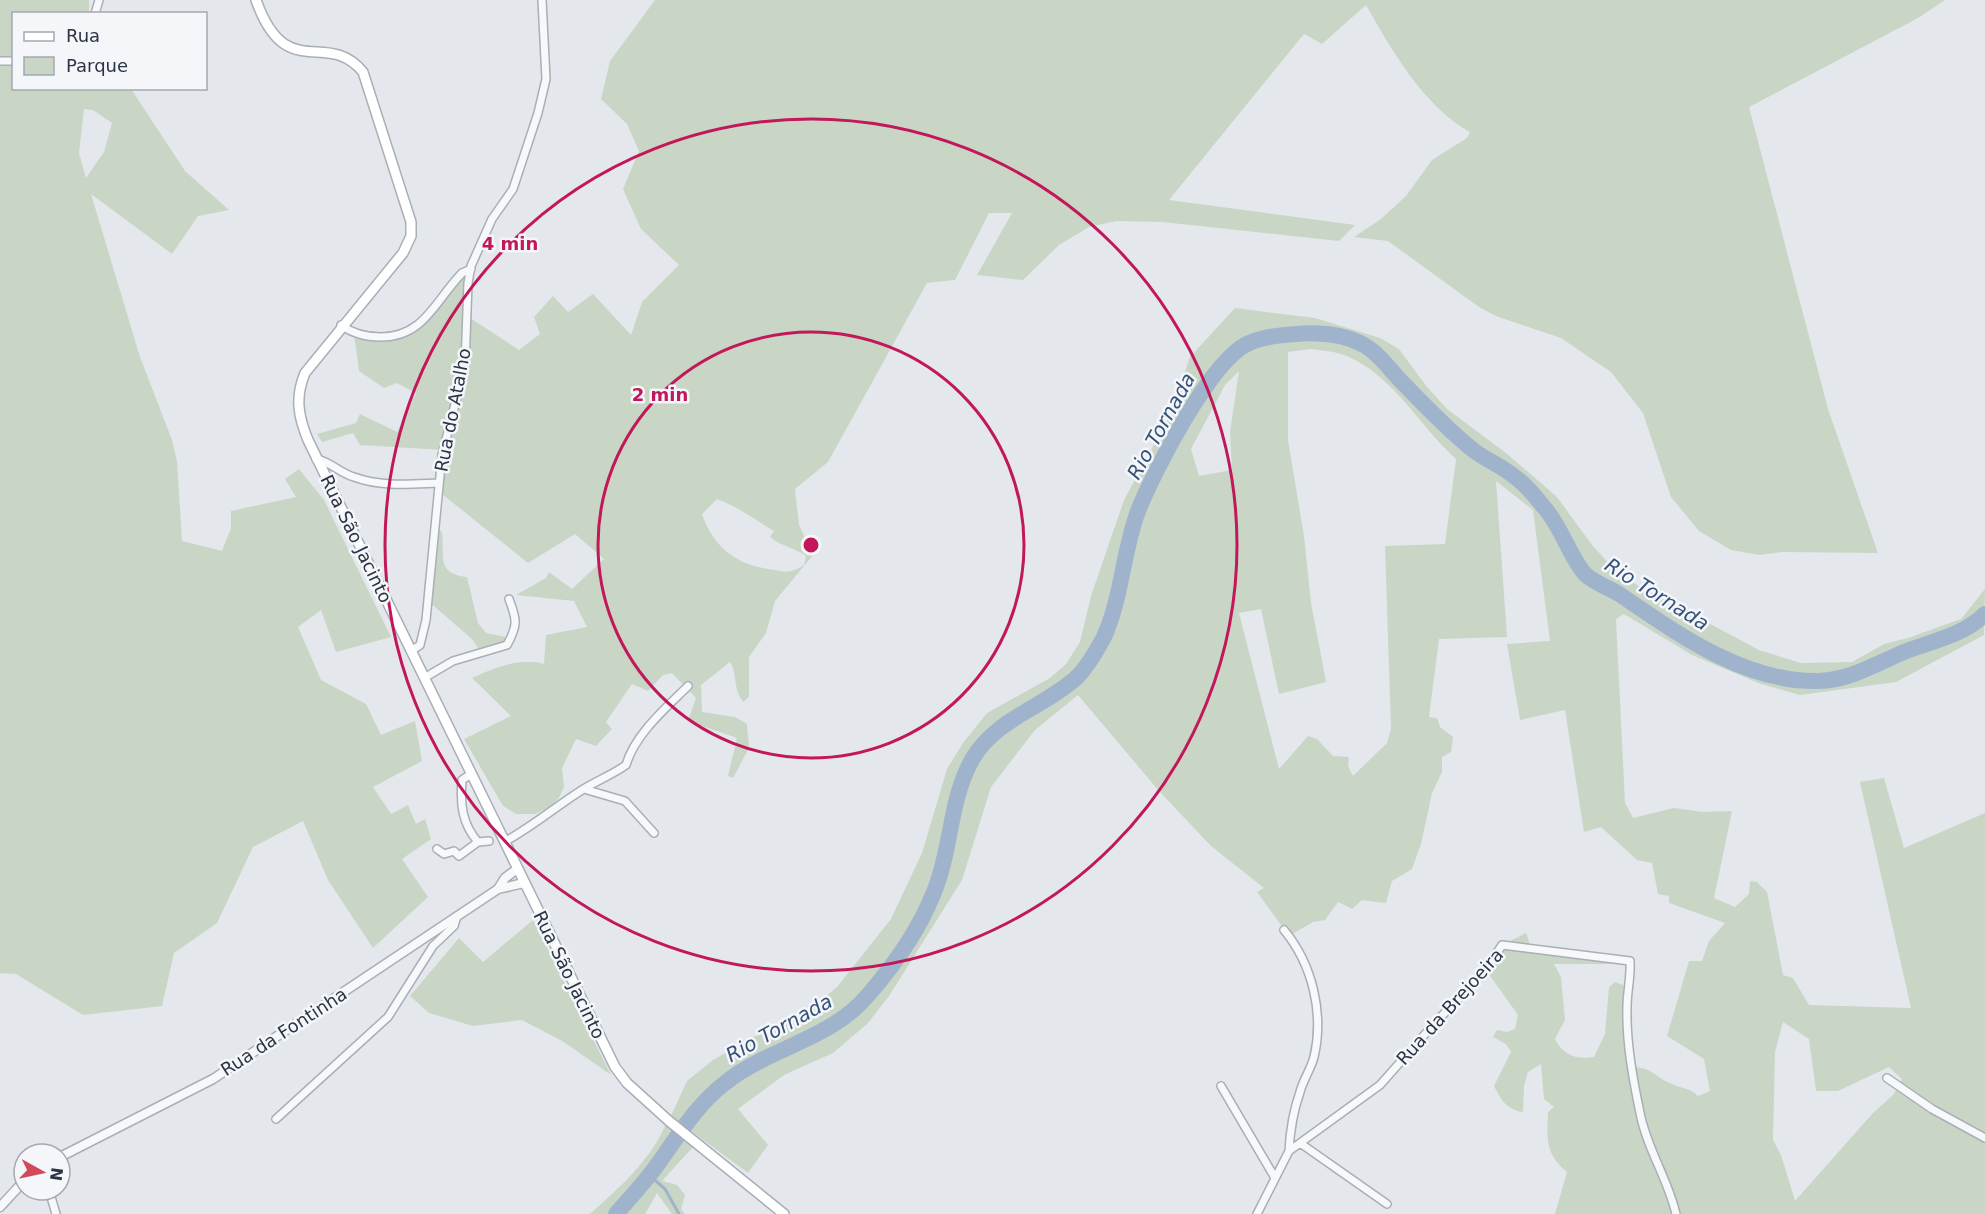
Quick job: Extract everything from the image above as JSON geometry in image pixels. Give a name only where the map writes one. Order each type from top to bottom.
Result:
[{"type":"main road","name":"Rua São Jacinto","points":[[256,0],[268,29],[282,44],[297,50],[340,56],[353,62],[363,72],[410,215],[412,229],[408,245],[312,361],[298,394],[302,426],[316,459],[615,1067],[627,1083],[669,1121],[784,1214]]},
{"type":"street","name":"Rua do Atalho","points":[[411,651],[420,645],[426,620],[442,455],[465,365],[468,283],[471,269],[492,219],[513,189],[538,113],[546,79],[542,0]]},
{"type":"street","points":[[341,325],[351,332],[372,337],[391,337],[408,333],[424,321],[462,273],[471,269]]},
{"type":"street","points":[[316,459],[326,461],[351,477],[375,483],[438,483]]},
{"type":"street","points":[[424,678],[453,661],[507,645],[516,628],[515,614],[509,599]]},
{"type":"street","points":[[504,842],[535,824],[584,789],[599,783],[627,765],[630,754],[639,741],[688,686]]},
{"type":"street","points":[[471,774],[462,780],[460,796],[463,817],[469,832],[478,842]]},
{"type":"street","points":[[584,789],[625,801],[654,833]]},
{"type":"street","points":[[437,849],[444,854],[454,851],[459,856],[478,842],[489,841]]},
{"type":"street","name":"Rua da Fontinha","points":[[498,889],[517,868]]},
{"type":"street","name":"Rua da Fontinha","points":[[72,1151],[213,1079],[498,889],[524,883]]},
{"type":"street","points":[[276,1119],[388,1017],[433,946],[454,926],[457,916]]},
{"type":"street","points":[[1284,930],[1306,968],[1317,998],[1318,1029],[1314,1058],[1291,1121],[1289,1151]]},
{"type":"street","name":"Rua da Brejoeira","points":[[1257,1214],[1289,1151],[1380,1085],[1486,970],[1502,945],[1630,961],[1631,977],[1627,1007],[1631,1067],[1645,1137],[1659,1165],[1676,1214]]},
{"type":"street","points":[[1887,1078],[1932,1109],[1985,1138]]},
{"type":"street","points":[[1221,1086],[1275,1178]]},
{"type":"street","points":[[1300,1143],[1387,1204]]},
{"type":"street","points":[[0,1207],[12,1194]]},
{"type":"green space","points":[[0,0],[89,0],[89,12],[12,12],[12,90],[132,90],[185,171],[229,210],[198,216],[172,254],[91,194],[140,357],[172,440],[177,461],[182,541],[222,551],[231,528],[231,511],[296,497],[285,479],[299,469],[324,500],[391,637],[336,652],[321,610],[298,627],[321,680],[366,704],[381,735],[415,721],[422,761],[373,787],[391,814],[408,805],[416,824],[425,819],[431,839],[402,859],[428,897],[373,948],[328,880],[303,821],[253,847],[217,923],[174,953],[162,1006],[83,1015],[16,974],[0,973]],"holes":[[[84,109],[93,110],[112,123],[104,152],[86,178],[79,153]]]},
{"type":"green space","points":[[655,0],[1945,0],[1918,18],[1749,107],[1828,409],[1878,553],[1782,552],[1760,555],[1731,550],[1699,531],[1671,497],[1643,413],[1611,372],[1561,338],[1496,316],[1479,307],[1388,241],[1354,237],[1381,219],[1406,196],[1432,160],[1467,138],[1470,132],[1453,121],[1423,92],[1386,40],[1366,5],[1322,44],[1304,34],[1169,200],[1355,225],[1339,241],[1162,222],[1116,221],[1089,227],[1059,245],[1023,280],[977,275],[1012,213],[989,213],[955,280],[927,283],[828,462],[795,489],[799,525],[813,555],[775,601],[766,633],[749,657],[749,697],[743,702],[730,662],[701,685],[702,712],[735,717],[747,724],[749,748],[733,778],[728,776],[737,738],[688,721],[696,698],[672,673],[663,675],[648,691],[632,684],[606,722],[612,729],[596,746],[576,739],[562,768],[564,787],[559,798],[550,807],[535,814],[516,814],[503,806],[464,739],[511,716],[472,678],[498,667],[516,663],[544,664],[546,635],[587,627],[574,601],[516,595],[546,578],[549,572],[572,589],[604,559],[575,534],[528,563],[437,490],[443,450],[360,445],[353,433],[322,442],[317,434],[356,423],[360,414],[397,432],[416,393],[397,383],[384,388],[359,371],[354,333],[372,337],[408,333],[453,282],[471,269],[467,316],[519,350],[540,334],[534,317],[553,296],[568,312],[593,294],[631,335],[642,302],[679,265],[641,229],[623,189],[639,151],[627,124],[601,99],[610,61]],"holes":[[[717,499],[774,531],[770,537],[774,540],[806,556],[804,565],[790,571],[756,567],[727,552],[712,535],[702,514]]]},
{"type":"green space","points":[[1235,308],[1315,318],[1380,338],[1399,349],[1427,387],[1447,409],[1506,453],[1557,497],[1592,545],[1612,567],[1637,585],[1759,650],[1801,663],[1852,662],[1884,644],[1961,619],[1985,589],[1984,635],[1896,682],[1800,695],[1761,684],[1692,655],[1624,614],[1616,619],[1625,803],[1633,818],[1674,808],[1703,812],[1732,811],[1714,898],[1735,907],[1749,894],[1750,881],[1757,882],[1767,892],[1783,975],[1793,978],[1809,1005],[1911,1008],[1860,782],[1884,778],[1904,848],[1985,813],[1985,1214],[1555,1214],[1567,1172],[1555,1159],[1549,1145],[1548,1112],[1554,1107],[1544,1099],[1541,1064],[1528,1072],[1524,1086],[1523,1112],[1505,1104],[1494,1086],[1511,1052],[1506,1044],[1493,1037],[1497,1030],[1507,1032],[1515,1029],[1518,1015],[1486,970],[1502,945],[1526,933],[1533,953],[1609,954],[1611,964],[1554,964],[1561,977],[1565,1020],[1555,1039],[1558,1044],[1566,1053],[1576,1057],[1594,1057],[1605,1034],[1609,987],[1615,982],[1623,985],[1628,1067],[1648,1070],[1665,1081],[1698,1096],[1710,1091],[1704,1059],[1667,1036],[1689,961],[1702,961],[1709,941],[1725,923],[1669,903],[1669,896],[1658,894],[1652,863],[1637,860],[1601,827],[1584,832],[1565,710],[1520,720],[1507,644],[1550,641],[1533,510],[1496,481],[1507,637],[1439,639],[1429,717],[1437,718],[1440,727],[1453,737],[1451,752],[1442,757],[1442,772],[1432,793],[1421,844],[1412,869],[1392,881],[1386,903],[1362,900],[1352,909],[1338,902],[1325,920],[1313,922],[1289,936],[1257,892],[1264,888],[1211,846],[1159,791],[1078,695],[1035,730],[991,787],[962,880],[889,996],[868,1023],[833,1053],[784,1075],[738,1109],[768,1145],[748,1173],[671,1116],[687,1081],[713,1060],[808,1011],[837,987],[891,919],[922,853],[947,769],[963,743],[987,713],[1050,678],[1066,664],[1080,642],[1091,596],[1124,500],[1171,413],[1190,357]],"holes":[[[1320,350],[1338,353],[1356,360],[1388,384],[1456,459],[1445,544],[1385,546],[1391,729],[1387,743],[1353,776],[1348,766],[1349,757],[1333,756],[1317,739],[1308,736],[1279,769],[1239,613],[1261,609],[1279,694],[1326,682],[1311,603],[1304,536],[1288,440],[1288,352]],[[1239,371],[1230,432],[1232,470],[1199,476],[1191,449],[1225,385]],[[1783,1022],[1809,1039],[1816,1091],[1838,1091],[1889,1067],[1902,1079],[1894,1094],[1873,1113],[1795,1201],[1781,1155],[1773,1140],[1775,1052]]]},
{"type":"green space","points":[[434,527],[442,532],[446,567],[450,572],[467,577],[478,623],[486,633],[511,638],[507,645],[481,652],[472,639],[428,601]]},
{"type":"green space","points":[[533,920],[611,1075],[564,1042],[522,1020],[473,1026],[429,1013],[410,996],[459,938],[483,962]]},
{"type":"green space","points":[[666,1124],[693,1147],[662,1181],[677,1185],[685,1195],[681,1209],[685,1214],[672,1214],[657,1193],[645,1214],[590,1214],[643,1162]]},
{"type":"waterway","name":"Rio Tornada","points":[[616,1214],[650,1174],[705,1101],[725,1083],[761,1060],[837,1022],[854,1010],[888,971],[914,932],[934,892],[940,876],[959,790],[973,758],[994,733],[1063,688],[1076,678],[1092,659],[1110,622],[1133,526],[1157,471],[1200,394],[1232,355],[1247,344],[1264,338],[1304,333],[1348,338],[1369,348],[1463,442],[1510,473],[1537,498],[1550,514],[1574,559],[1585,574],[1689,640],[1739,665],[1765,674],[1792,679],[1819,681],[1841,678],[1957,633],[1985,614]]},
{"type":"waterway","points":[[649,1175],[665,1189],[679,1214]]}]
